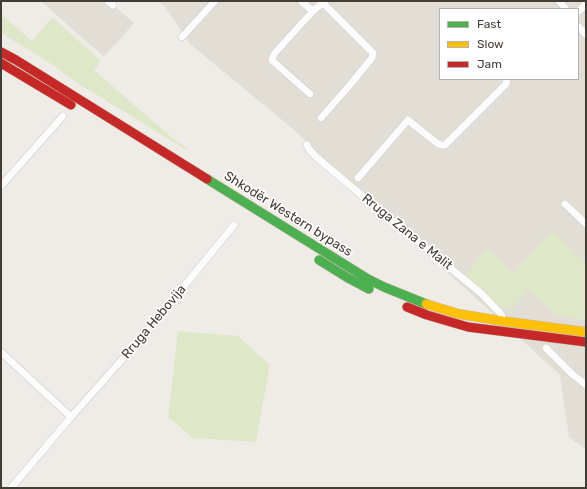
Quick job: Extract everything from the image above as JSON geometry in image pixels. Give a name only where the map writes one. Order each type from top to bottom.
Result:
[{"type":"highway","name":"Shkodër Western bypass","points":[[1,52],[368,279],[421,303],[459,314],[586,332]]},
{"type":"highway","points":[[1,63],[76,108]]},
{"type":"highway","name":"Shkodër Western bypass","points":[[157,158],[217,196]]},
{"type":"highway","name":"Shkodër Western bypass","points":[[309,254],[379,295]]},
{"type":"highway","points":[[399,304],[427,316],[468,327],[586,342]]},
{"type":"street","points":[[182,37],[215,1]]},
{"type":"street","points":[[302,1],[314,11]]},
{"type":"street","points":[[310,94],[272,60],[274,54],[324,2],[373,54],[372,58],[350,86],[321,118]]},
{"type":"street","points":[[579,27],[586,35]]},
{"type":"street","points":[[358,178],[408,120],[438,144],[445,145],[506,84],[507,80]]},
{"type":"street","points":[[1,186],[63,116]]},
{"type":"street","name":"Rruga Zana e Malit","points":[[307,145],[309,150],[315,156],[482,294],[500,313],[502,316],[502,321]]},
{"type":"street","points":[[566,204],[586,224]]},
{"type":"street","name":"Rruga Hebovija","points":[[11,488],[150,328],[234,225]]},
{"type":"street","points":[[546,348],[572,374],[586,385]]},
{"type":"street","points":[[1,352],[72,417]]},
{"type":"shaded area","points":[[41,1],[109,1],[134,23],[104,57]]},
{"type":"shaded area","points":[[158,1],[586,1],[586,450],[569,437],[560,375],[342,176],[293,129],[190,44],[166,8]]},
{"type":"green space","points":[[1,14],[32,41],[53,18],[101,61],[94,70],[169,135],[191,151],[185,149],[81,86],[44,59],[1,33]]},
{"type":"green space","points":[[552,230],[586,263],[586,320],[559,316],[528,290],[511,309],[505,306],[500,307],[465,277],[487,248],[514,273]]},
{"type":"green space","points":[[178,331],[238,336],[270,365],[256,442],[193,438],[168,417]]},
{"type":"traffic: fast","points":[[207,179],[368,279],[426,304]]},
{"type":"traffic: fast","points":[[319,260],[369,289]]},
{"type":"traffic: slow","points":[[426,304],[459,314],[586,332]]},
{"type":"traffic: jam","points":[[1,52],[207,179]]},
{"type":"traffic: jam","points":[[1,63],[71,105]]},
{"type":"traffic: jam","points":[[407,307],[427,315],[468,327],[586,342]]}]
